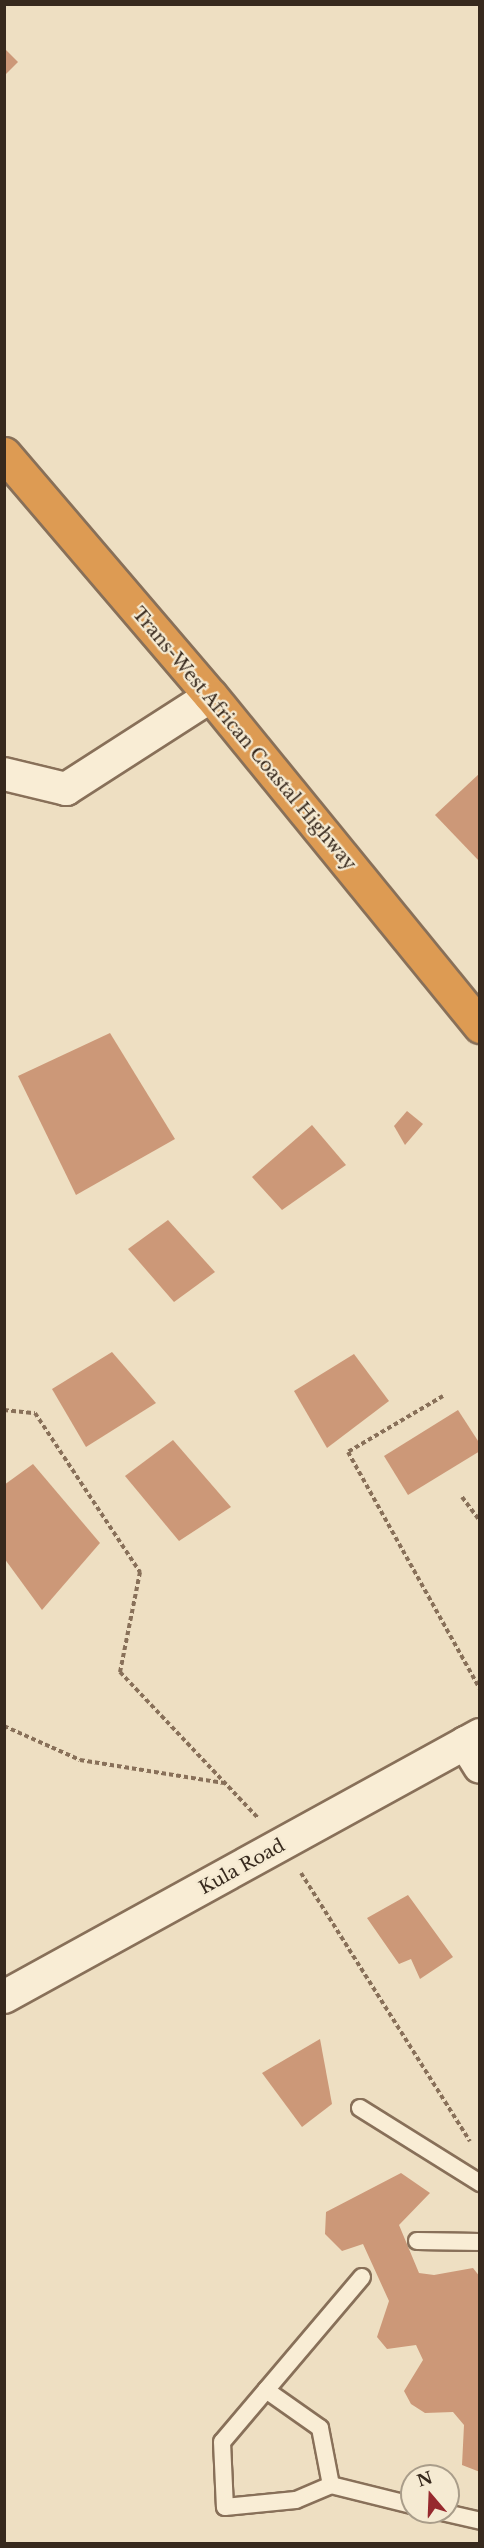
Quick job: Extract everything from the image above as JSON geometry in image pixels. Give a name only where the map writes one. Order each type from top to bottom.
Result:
[{"type":"highway","name":"Trans-West African Coastal Highway","points":[[4,454],[211,696],[480,1026]]},
{"type":"street","points":[[4,774],[66,789],[211,696]]},
{"type":"street","name":"Kula Road","points":[[4,1997],[283,1844],[475,1749]]},
{"type":"lane","points":[[360,2108],[480,2182]]},
{"type":"lane","points":[[417,2241],[480,2242]]},
{"type":"lane","points":[[362,2277],[222,2442],[225,2507],[296,2500],[331,2485],[400,2502]]},
{"type":"lane","points":[[266,2390],[320,2428],[331,2485]]},
{"type":"lane","points":[[460,2516],[480,2521]]},
{"type":"path","points":[[443,1396],[348,1452],[480,1689]]},
{"type":"path","points":[[4,1410],[34,1413],[140,1572],[120,1672],[283,1844],[474,2147]]},
{"type":"path","points":[[462,1497],[480,1521]]},
{"type":"path","points":[[4,1726],[80,1760],[225,1784]]},
{"type":"building","points":[[4,48],[18,62],[4,76]]},
{"type":"building","points":[[480,773],[480,862],[435,815]]},
{"type":"building","points":[[110,1033],[175,1139],[76,1195],[18,1076]]},
{"type":"building","points":[[407,1111],[423,1124],[405,1145],[394,1126]]},
{"type":"building","points":[[312,1125],[346,1165],[282,1210],[252,1177]]},
{"type":"building","points":[[168,1220],[215,1272],[174,1302],[128,1249]]},
{"type":"building","points":[[112,1352],[156,1403],[86,1447],[52,1389]]},
{"type":"building","points":[[354,1354],[389,1401],[327,1448],[294,1391]]},
{"type":"building","points":[[458,1410],[480,1444],[480,1451],[408,1495],[384,1456]]},
{"type":"building","points":[[173,1440],[231,1507],[179,1541],[125,1476]]},
{"type":"building","points":[[33,1464],[100,1543],[42,1610],[4,1558],[4,1485]]},
{"type":"building","points":[[408,1895],[453,1957],[420,1979],[411,1959],[399,1964],[367,1918]]},
{"type":"building","points":[[320,2039],[332,2104],[302,2127],[262,2073]]},
{"type":"building","points":[[401,2173],[430,2193],[399,2225],[419,2273],[434,2275],[473,2268],[480,2277],[480,2472],[462,2465],[464,2425],[453,2412],[425,2413],[411,2404],[404,2391],[423,2360],[416,2345],[387,2349],[377,2337],[389,2301],[363,2244],[342,2251],[325,2234],[326,2212]]}]
